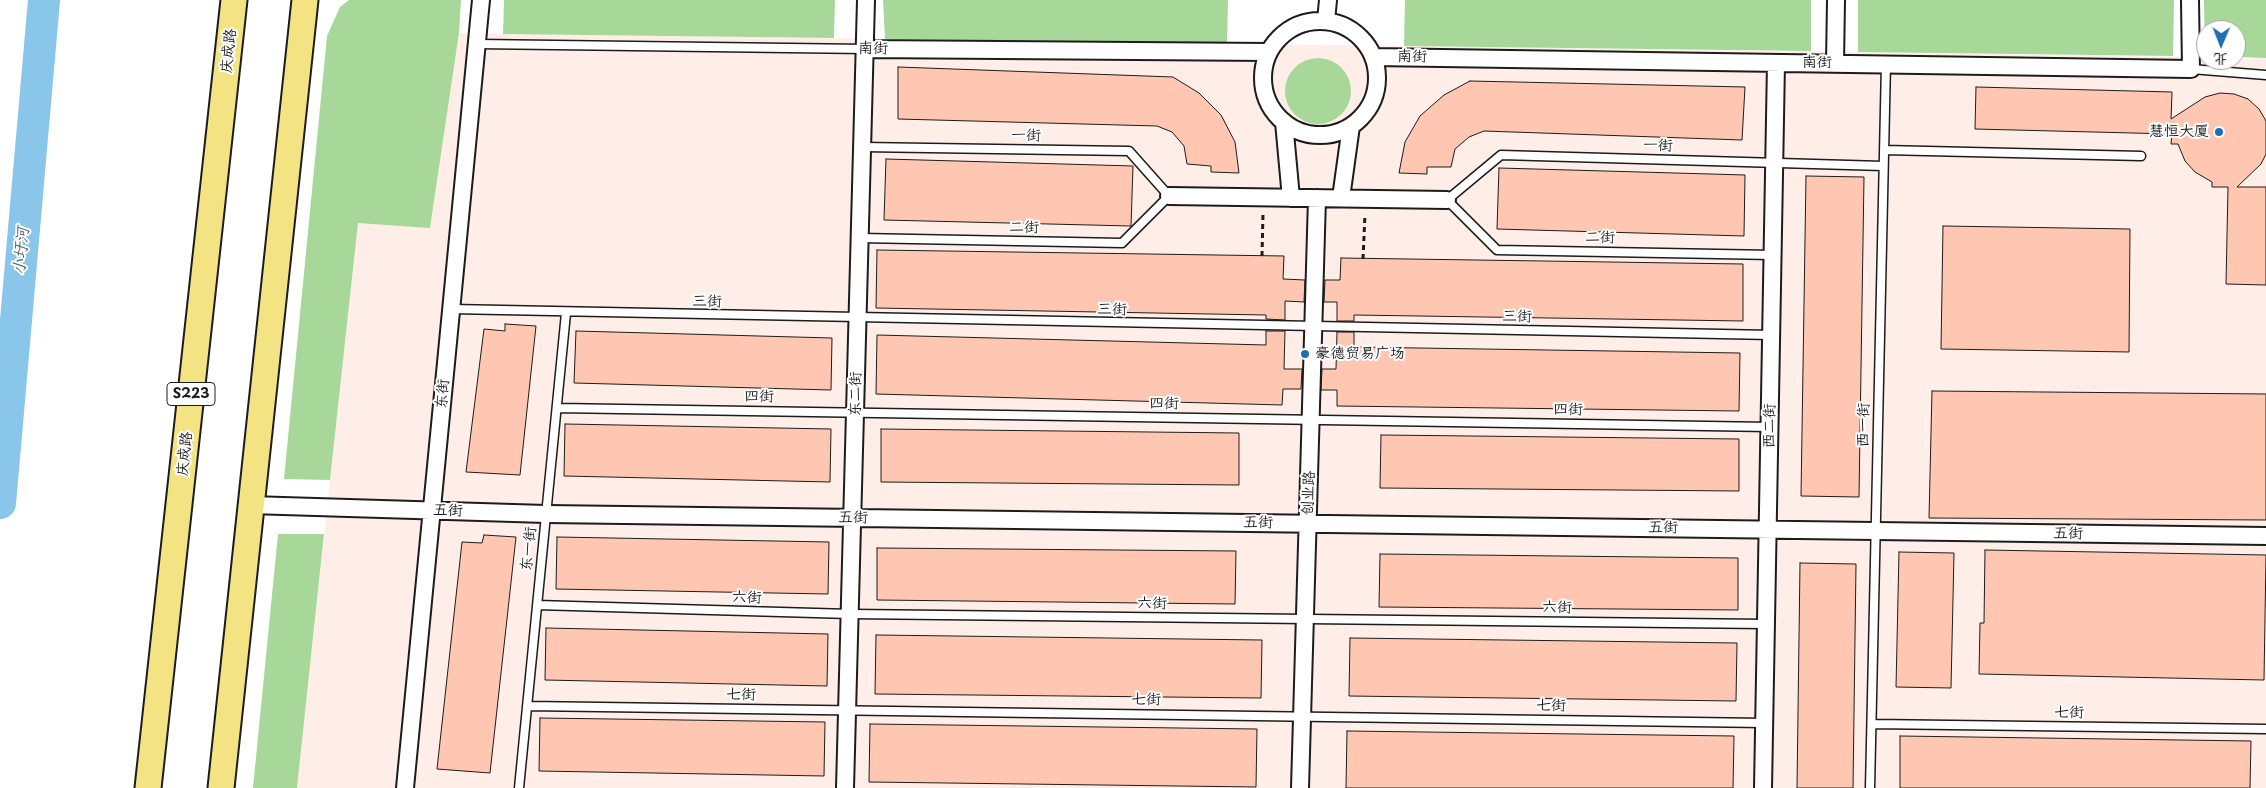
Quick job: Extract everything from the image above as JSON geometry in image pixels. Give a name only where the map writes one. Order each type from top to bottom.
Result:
[{"type":"main road","name":"庆成路","points":[[148,788],[234,0]]},
{"type":"main road","points":[[221,788],[305,0]]},
{"type":"street","name":"东街","points":[[405,788],[481,0]]},
{"type":"street","name":"东二街","points":[[845,788],[866,0]]},
{"type":"street","points":[[1326,21],[1328,0]]},
{"type":"street","points":[[1836,0],[1836,63]]},
{"type":"street","points":[[2190,0],[2191,69]]},
{"type":"street","points":[[1326,21],[1345,26],[1359,36],[1377,66],[1378,83],[1374,100],[1364,115],[1351,126],[1333,134],[1313,135],[1294,129],[1278,117],[1267,101],[1262,82],[1265,62],[1269,52],[1288,30],[1306,22],[1326,21]]},
{"type":"street","name":"南街","points":[[866,49],[1269,52]]},
{"type":"street","name":"南街","points":[[1373,57],[1886,63],[2191,69]]},
{"type":"street","name":"西二街","points":[[1763,788],[1776,63]]},
{"type":"street","points":[[1284,122],[1292,198]]},
{"type":"street","points":[[1341,198],[1351,126]]},
{"type":"street","points":[[1169,196],[1447,200]]},
{"type":"street","name":"创业路","points":[[1300,788],[1317,198]]},
{"type":"street","name":"五街","points":[[250,505],[546,514],[2266,536]]},
{"type":"lane","name":"南街","points":[[477,44],[866,49]]},
{"type":"lane","name":"西一街","points":[[1870,788],[1886,63]]},
{"type":"lane","points":[[2191,69],[2266,75]]},
{"type":"lane","name":"一街","points":[[862,147],[1129,151],[1169,196]]},
{"type":"lane","points":[[1884,150],[2141,156]]},
{"type":"lane","name":"一街","points":[[1447,200],[1501,155],[1883,166]]},
{"type":"lane","name":"二街","points":[[860,238],[1122,243],[1169,196]]},
{"type":"lane","name":"二街","points":[[1447,200],[1497,250],[1773,256]]},
{"type":"lane","name":"三街","points":[[452,309],[858,319],[1772,335]]},
{"type":"lane","name":"东一街","points":[[519,788],[566,313]]},
{"type":"lane","name":"四街","points":[[557,408],[1770,427]]},
{"type":"lane","name":"六街","points":[[537,605],[850,614],[1766,624]]},
{"type":"lane","name":"七街","points":[[527,706],[1764,723]]},
{"type":"lane","name":"七街","points":[[1872,724],[2266,729]]},
{"type":"path","points":[[1262,256],[1264,206]]},
{"type":"path","points":[[1363,259],[1365,209]]},
{"type":"shaded area","name":"豪德贸易广场","points":[[459,33],[2196,57],[2196,70],[2246,70],[2246,59],[2266,58],[2266,788],[297,788],[358,222],[430,228]]},
{"type":"green space","points":[[349,0],[461,0],[459,33],[430,228],[358,223],[330,480],[284,479],[327,36],[340,7]]},
{"type":"green space","points":[[504,0],[835,0],[834,38],[503,34]]},
{"type":"green space","points":[[883,0],[1228,0],[1227,44],[885,39]]},
{"type":"green space","points":[[1405,0],[1811,0],[1811,51],[1404,46]]},
{"type":"green space","points":[[1858,0],[2174,0],[2173,56],[1858,52]]},
{"type":"green space","points":[[2204,0],[2266,0],[2266,58],[2246,57],[2246,20],[2204,20]]},
{"type":"green space","points":[[1318,58],[1330,61],[1341,68],[1348,79],[1351,91],[1348,103],[1341,114],[1330,121],[1318,124],[1306,121],[1295,114],[1288,103],[1285,91],[1288,79],[1295,68],[1306,61]]},
{"type":"green space","points":[[278,534],[324,534],[297,788],[253,788]]},
{"type":"building","points":[[898,67],[1173,77],[1199,93],[1221,115],[1235,142],[1239,173],[1211,172],[1211,166],[1187,164],[1184,146],[1172,132],[1157,126],[898,119]]},
{"type":"building","points":[[1470,81],[1745,87],[1742,140],[1484,131],[1469,137],[1455,149],[1451,167],[1427,167],[1427,174],[1399,173],[1405,142],[1420,116],[1444,95]]},
{"type":"building","points":[[1976,87],[2172,92],[2171,119],[2205,97],[2220,93],[2234,94],[2248,99],[2259,109],[2266,121],[2266,154],[2261,164],[2237,187],[2266,187],[2266,285],[2226,284],[2228,187],[2212,187],[2212,182],[2195,172],[2185,161],[2178,144],[2171,144],[2172,134],[1975,129]]},
{"type":"building","points":[[886,159],[1133,166],[1131,226],[884,220]]},
{"type":"building","points":[[1499,168],[1745,175],[1744,236],[1497,229]]},
{"type":"building","points":[[1806,176],[1864,177],[1859,497],[1801,496]]},
{"type":"building","points":[[1943,226],[2130,229],[2129,352],[1941,349]]},
{"type":"building","points":[[877,250],[1284,256],[1283,279],[1305,280],[1304,302],[1285,301],[1285,320],[1266,319],[1266,315],[876,308]]},
{"type":"building","points":[[1341,258],[1743,264],[1743,321],[1354,315],[1354,321],[1337,321],[1337,302],[1324,302],[1325,280],[1340,280]]},
{"type":"building","points":[[505,324],[536,326],[520,475],[466,472],[484,329],[505,331]]},
{"type":"building","points":[[576,331],[832,338],[831,390],[574,383]]},
{"type":"building","points":[[1266,331],[1285,331],[1284,369],[1302,369],[1301,389],[1283,389],[1282,405],[876,394],[877,335],[1266,345]]},
{"type":"building","points":[[1337,332],[1354,332],[1354,347],[1740,353],[1739,411],[1337,406],[1337,390],[1321,390],[1322,369],[1336,369]]},
{"type":"building","points":[[1932,391],[2266,394],[2266,520],[1929,518]]},
{"type":"building","points":[[565,424],[831,429],[830,482],[564,476]]},
{"type":"building","points":[[881,429],[1239,433],[1239,485],[881,482]]},
{"type":"building","points":[[1381,435],[1739,439],[1739,491],[1380,488]]},
{"type":"building","points":[[484,535],[516,537],[490,773],[437,769],[462,542],[482,543]]},
{"type":"building","points":[[557,537],[829,542],[828,594],[556,589]]},
{"type":"building","points":[[877,548],[1236,551],[1235,604],[877,600]]},
{"type":"building","points":[[1985,550],[2266,555],[2264,680],[1979,674],[1980,623],[1984,623]]},
{"type":"building","points":[[1899,552],[1954,553],[1951,688],[1896,687]]},
{"type":"building","points":[[1380,554],[1738,558],[1738,610],[1379,607]]},
{"type":"building","points":[[1800,563],[1856,564],[1853,788],[1797,788]]},
{"type":"building","points":[[546,628],[828,634],[827,686],[545,680]]},
{"type":"building","points":[[876,635],[1262,640],[1261,698],[875,694]]},
{"type":"building","points":[[1350,638],[1737,643],[1736,701],[1349,696]]},
{"type":"building","points":[[540,718],[825,722],[824,776],[539,771]]},
{"type":"building","points":[[870,724],[1257,729],[1256,787],[869,782]]},
{"type":"building","points":[[1347,731],[1734,736],[1733,788],[1346,788]]},
{"type":"building","points":[[1900,736],[2251,741],[2250,788],[1900,788]]},
{"type":"waterway","name":"小圩河","points":[[0,503],[44,0]]},
{"type":"place","name":"慧恒大厦","points":[[2219,132]]},
{"type":"place","name":"豪德贸易广场","points":[[1305,354]]}]
